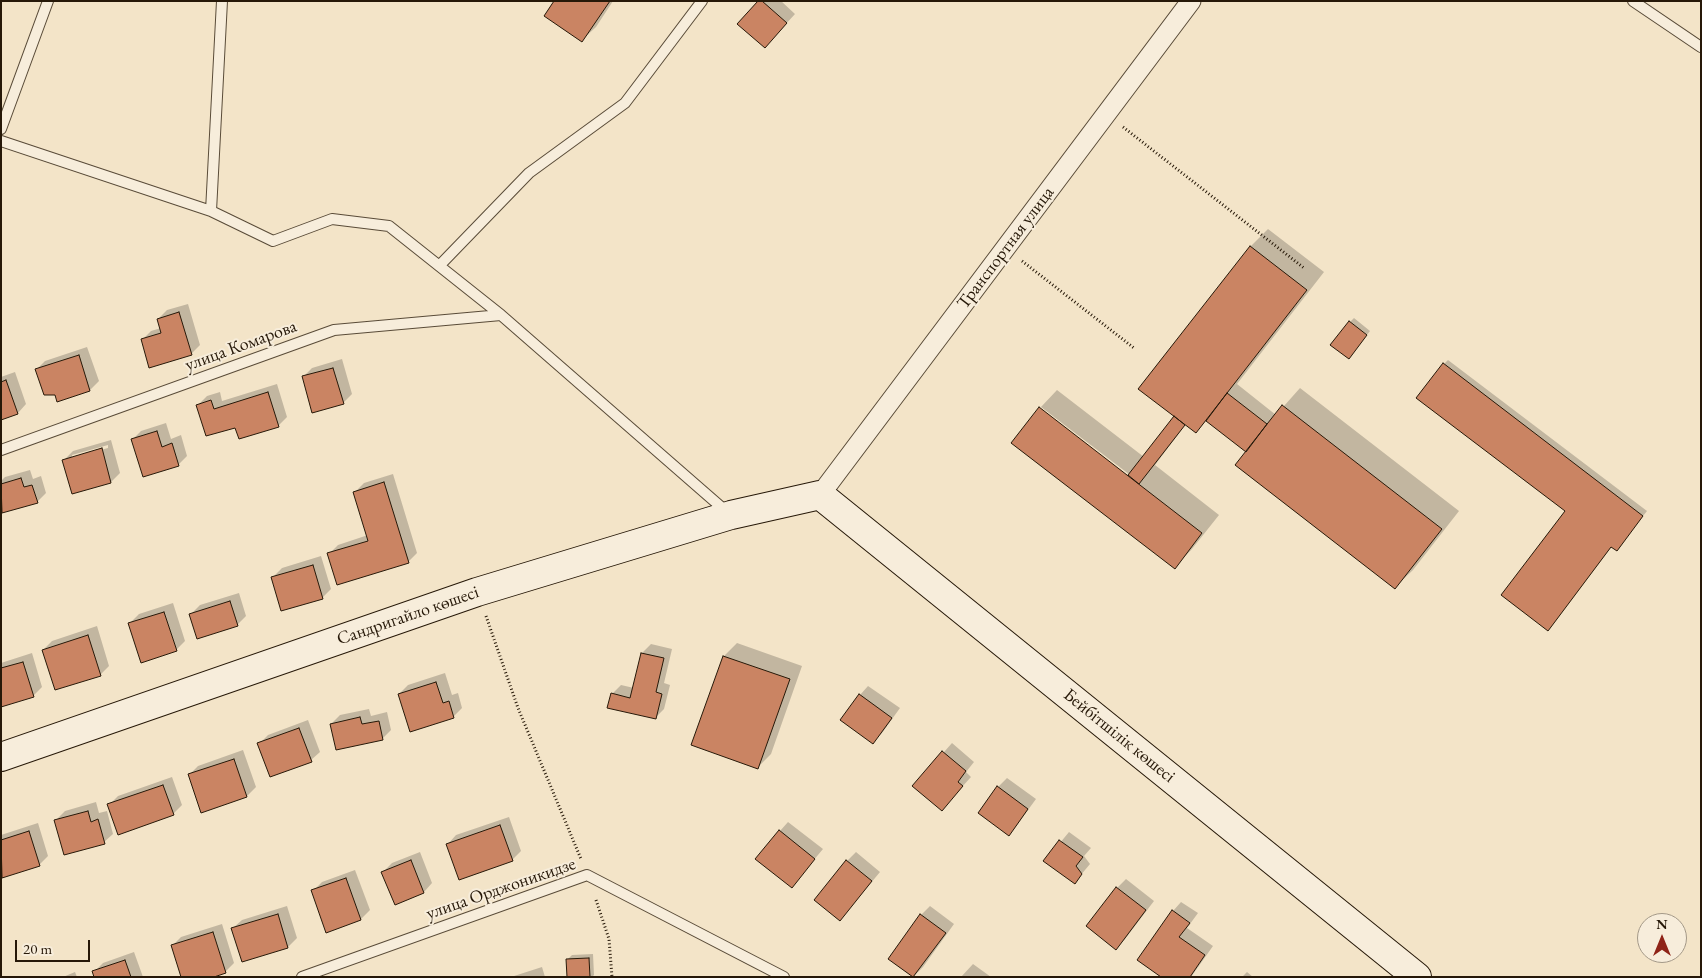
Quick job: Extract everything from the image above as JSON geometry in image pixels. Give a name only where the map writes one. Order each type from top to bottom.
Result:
[{"type":"street","name":"Транспортная улица","points":[[820,495],[1191,1]]},
{"type":"street","name":"Сандригайло көшесі","points":[[1,757],[478,592],[731,515],[820,495]]},
{"type":"street","name":"Бейбітшілік көшесі","points":[[820,495],[1417,977]]},
{"type":"lane","points":[[1,130],[48,1]]},
{"type":"lane","points":[[210,210],[222,1]]},
{"type":"lane","points":[[439,266],[529,173],[625,104],[702,1]]},
{"type":"lane","points":[[1633,1],[1701,47]]},
{"type":"lane","points":[[1,141],[210,210],[273,240],[332,219],[389,226],[501,315],[731,515]]},
{"type":"lane","name":"улица Комарова","points":[[1,450],[334,330],[501,315]]},
{"type":"lane","name":"улица Орджоникидзе","points":[[302,977],[587,875],[784,977]]},
{"type":"path","points":[[1107,114],[1304,268]]},
{"type":"path","points":[[1006,248],[1134,348]]},
{"type":"path","points":[[478,592],[518,708],[587,875],[610,938],[612,977]]},
{"type":"building","points":[[554,1],[610,1],[582,42],[544,16]]},
{"type":"building","points":[[758,1],[762,1],[787,23],[765,48],[737,24]]},
{"type":"building","points":[[1250,246],[1307,290],[1196,433],[1138,389]]},
{"type":"building","points":[[179,312],[192,355],[149,368],[141,339],[161,333],[157,319]]},
{"type":"building","points":[[1349,321],[1367,335],[1349,359],[1330,345]]},
{"type":"building","points":[[79,355],[90,391],[57,402],[55,395],[44,395],[35,369]]},
{"type":"building","points":[[1443,363],[1643,516],[1617,551],[1611,547],[1548,631],[1501,595],[1565,511],[1416,398]]},
{"type":"building","points":[[333,368],[344,404],[312,413],[302,376]]},
{"type":"building","points":[[6,380],[18,414],[1,420],[1,382]]},
{"type":"building","points":[[268,392],[279,427],[239,439],[235,428],[206,436],[196,405],[211,400],[214,409]]},
{"type":"building","points":[[1227,393],[1267,424],[1246,452],[1206,421]]},
{"type":"building","points":[[1282,405],[1442,529],[1395,589],[1235,465]]},
{"type":"building","points":[[1039,407],[1202,533],[1175,569],[1011,443]]},
{"type":"building","points":[[1174,416],[1185,425],[1139,484],[1128,475]]},
{"type":"building","points":[[157,431],[162,447],[172,443],[179,466],[143,477],[131,439]]},
{"type":"building","points":[[102,448],[111,483],[72,494],[62,460]]},
{"type":"building","points":[[21,478],[24,487],[32,485],[38,503],[2,513],[1,484]]},
{"type":"building","points":[[384,482],[409,563],[337,585],[327,553],[368,541],[353,492]]},
{"type":"building","points":[[313,565],[323,599],[281,611],[271,577]]},
{"type":"building","points":[[230,601],[238,626],[197,639],[189,614]]},
{"type":"building","points":[[164,612],[177,651],[141,663],[128,623]]},
{"type":"building","points":[[88,635],[101,676],[55,690],[42,650]]},
{"type":"building","points":[[641,653],[664,658],[656,692],[662,694],[656,719],[607,708],[611,693],[630,698]]},
{"type":"building","points":[[723,656],[790,679],[758,769],[691,745]]},
{"type":"building","points":[[23,662],[34,697],[1,707],[1,668]]},
{"type":"building","points":[[436,682],[443,703],[449,701],[454,718],[410,732],[398,694]]},
{"type":"building","points":[[859,694],[892,718],[873,744],[840,720]]},
{"type":"building","points":[[360,717],[362,724],[379,721],[383,740],[336,750],[330,724]]},
{"type":"building","points":[[299,728],[312,762],[270,777],[257,743]]},
{"type":"building","points":[[942,751],[966,771],[958,782],[963,786],[942,811],[912,786]]},
{"type":"building","points":[[234,759],[247,797],[201,813],[188,774]]},
{"type":"building","points":[[163,785],[174,815],[118,835],[107,804]]},
{"type":"building","points":[[997,786],[1028,809],[1009,836],[978,813]]},
{"type":"building","points":[[88,811],[91,822],[98,819],[105,844],[64,855],[54,820]]},
{"type":"building","points":[[500,825],[513,861],[459,880],[446,844]]},
{"type":"building","points":[[779,830],[815,859],[792,888],[755,859]]},
{"type":"building","points":[[29,831],[40,866],[2,878],[1,840]]},
{"type":"building","points":[[1059,840],[1083,857],[1076,866],[1082,874],[1075,884],[1043,861]]},
{"type":"building","points":[[411,860],[424,893],[395,905],[381,872]]},
{"type":"building","points":[[846,860],[872,881],[840,921],[814,900]]},
{"type":"building","points":[[346,878],[361,920],[326,933],[311,890]]},
{"type":"building","points":[[1116,887],[1146,910],[1116,950],[1086,926]]},
{"type":"building","points":[[1172,910],[1190,923],[1179,937],[1205,955],[1190,977],[1161,977],[1137,960]]},
{"type":"building","points":[[278,914],[288,948],[242,962],[231,928]]},
{"type":"building","points":[[920,914],[946,933],[913,977],[888,959]]},
{"type":"building","points":[[213,932],[226,973],[214,977],[181,977],[171,945]]},
{"type":"building","points":[[589,958],[590,977],[567,977],[566,959]]},
{"type":"building","points":[[125,960],[131,977],[94,977],[92,971]]}]
